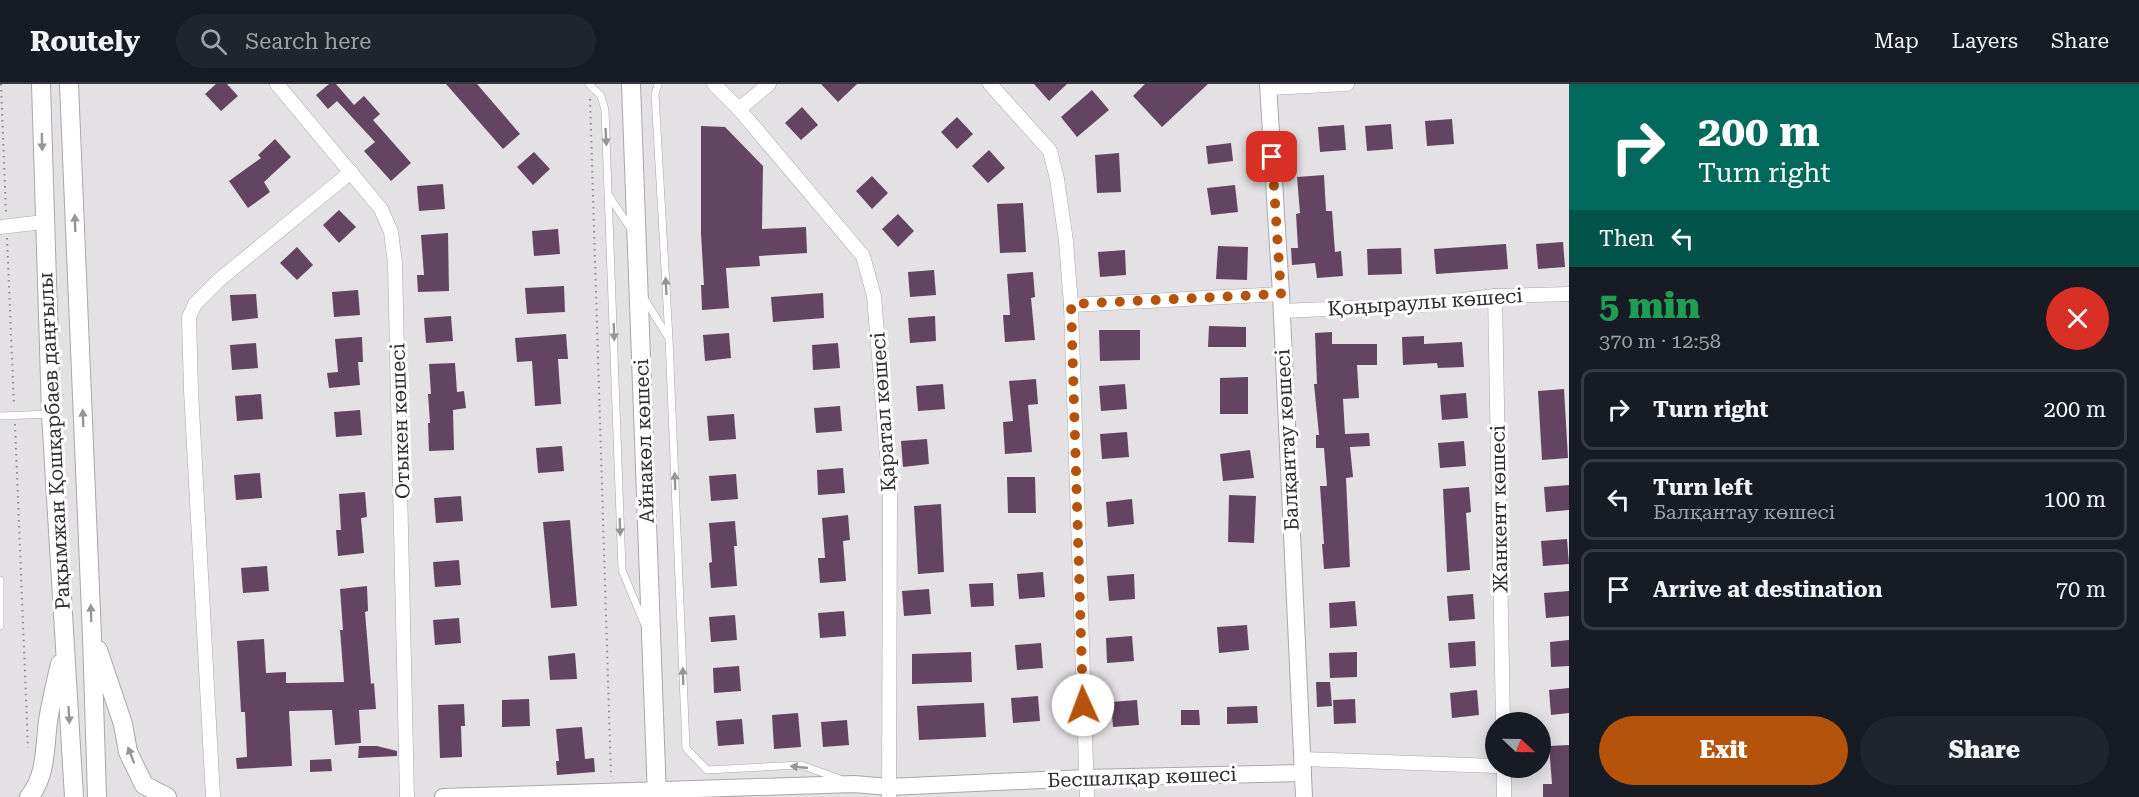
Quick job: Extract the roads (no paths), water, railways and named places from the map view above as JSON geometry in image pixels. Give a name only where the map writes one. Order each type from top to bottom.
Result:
[{"type":"main road","name":"Рақымжан Қошқарбаев даңғылы","points":[[41,84],[51,414],[74,797]]},
{"type":"main road","name":"Рақымжан Қошқарбаев даңғылы","points":[[69,84],[93,637],[97,797]]},
{"type":"main road","name":"Айнакөл көшесі","points":[[631,84],[657,794]]},
{"type":"main road","points":[[93,637],[123,724],[128,752],[144,784],[167,797]]},
{"type":"main road","points":[[29,797],[42,772],[48,716],[64,641]]},
{"type":"street","name":"Отыкен көшесі","points":[[277,84],[351,171],[386,217],[391,232],[395,262],[407,797]]},
{"type":"street","name":"Қаратал көшесі","points":[[714,84],[739,109],[863,256],[874,296],[890,490],[891,760],[889,792]]},
{"type":"street","points":[[739,109],[769,84]]},
{"type":"street","points":[[990,84],[1050,151],[1057,179],[1066,241],[1071,304],[1087,797]]},
{"type":"street","points":[[1268,86],[1347,84]]},
{"type":"street","name":"Балқантау көшесі","points":[[1268,86],[1281,294],[1304,797]]},
{"type":"street","points":[[213,797],[190,390],[189,317],[195,304],[219,280],[351,171]]},
{"type":"street","points":[[3,226],[44,222]]},
{"type":"street","points":[[1071,304],[1281,294]]},
{"type":"street","name":"Қоңыраулы көшесі","points":[[1281,311],[1421,305],[1495,296],[1569,294]]},
{"type":"street","name":"Жанкент көшесі","points":[[1495,296],[1503,712]]},
{"type":"street","points":[[1303,766],[1485,766]]},
{"type":"street","name":"Бесшалқар көшесі","points":[[443,797],[553,795],[611,791],[657,794],[854,784],[889,792],[1303,766]]},
{"type":"street","points":[[1504,778],[1504,797]]},
{"type":"street","points":[[802,797],[819,785]]},
{"type":"lane","points":[[589,84],[601,96],[605,110],[622,570],[651,639]]},
{"type":"lane","points":[[658,84],[655,94],[669,339],[686,748],[707,770],[801,765],[854,784]]},
{"type":"lane","points":[[609,196],[636,236]]},
{"type":"lane","points":[[638,288],[669,339]]},
{"type":"lane","points":[[0,416],[51,414]]},
{"type":"lane","points":[[0,580],[0,626]]}]
